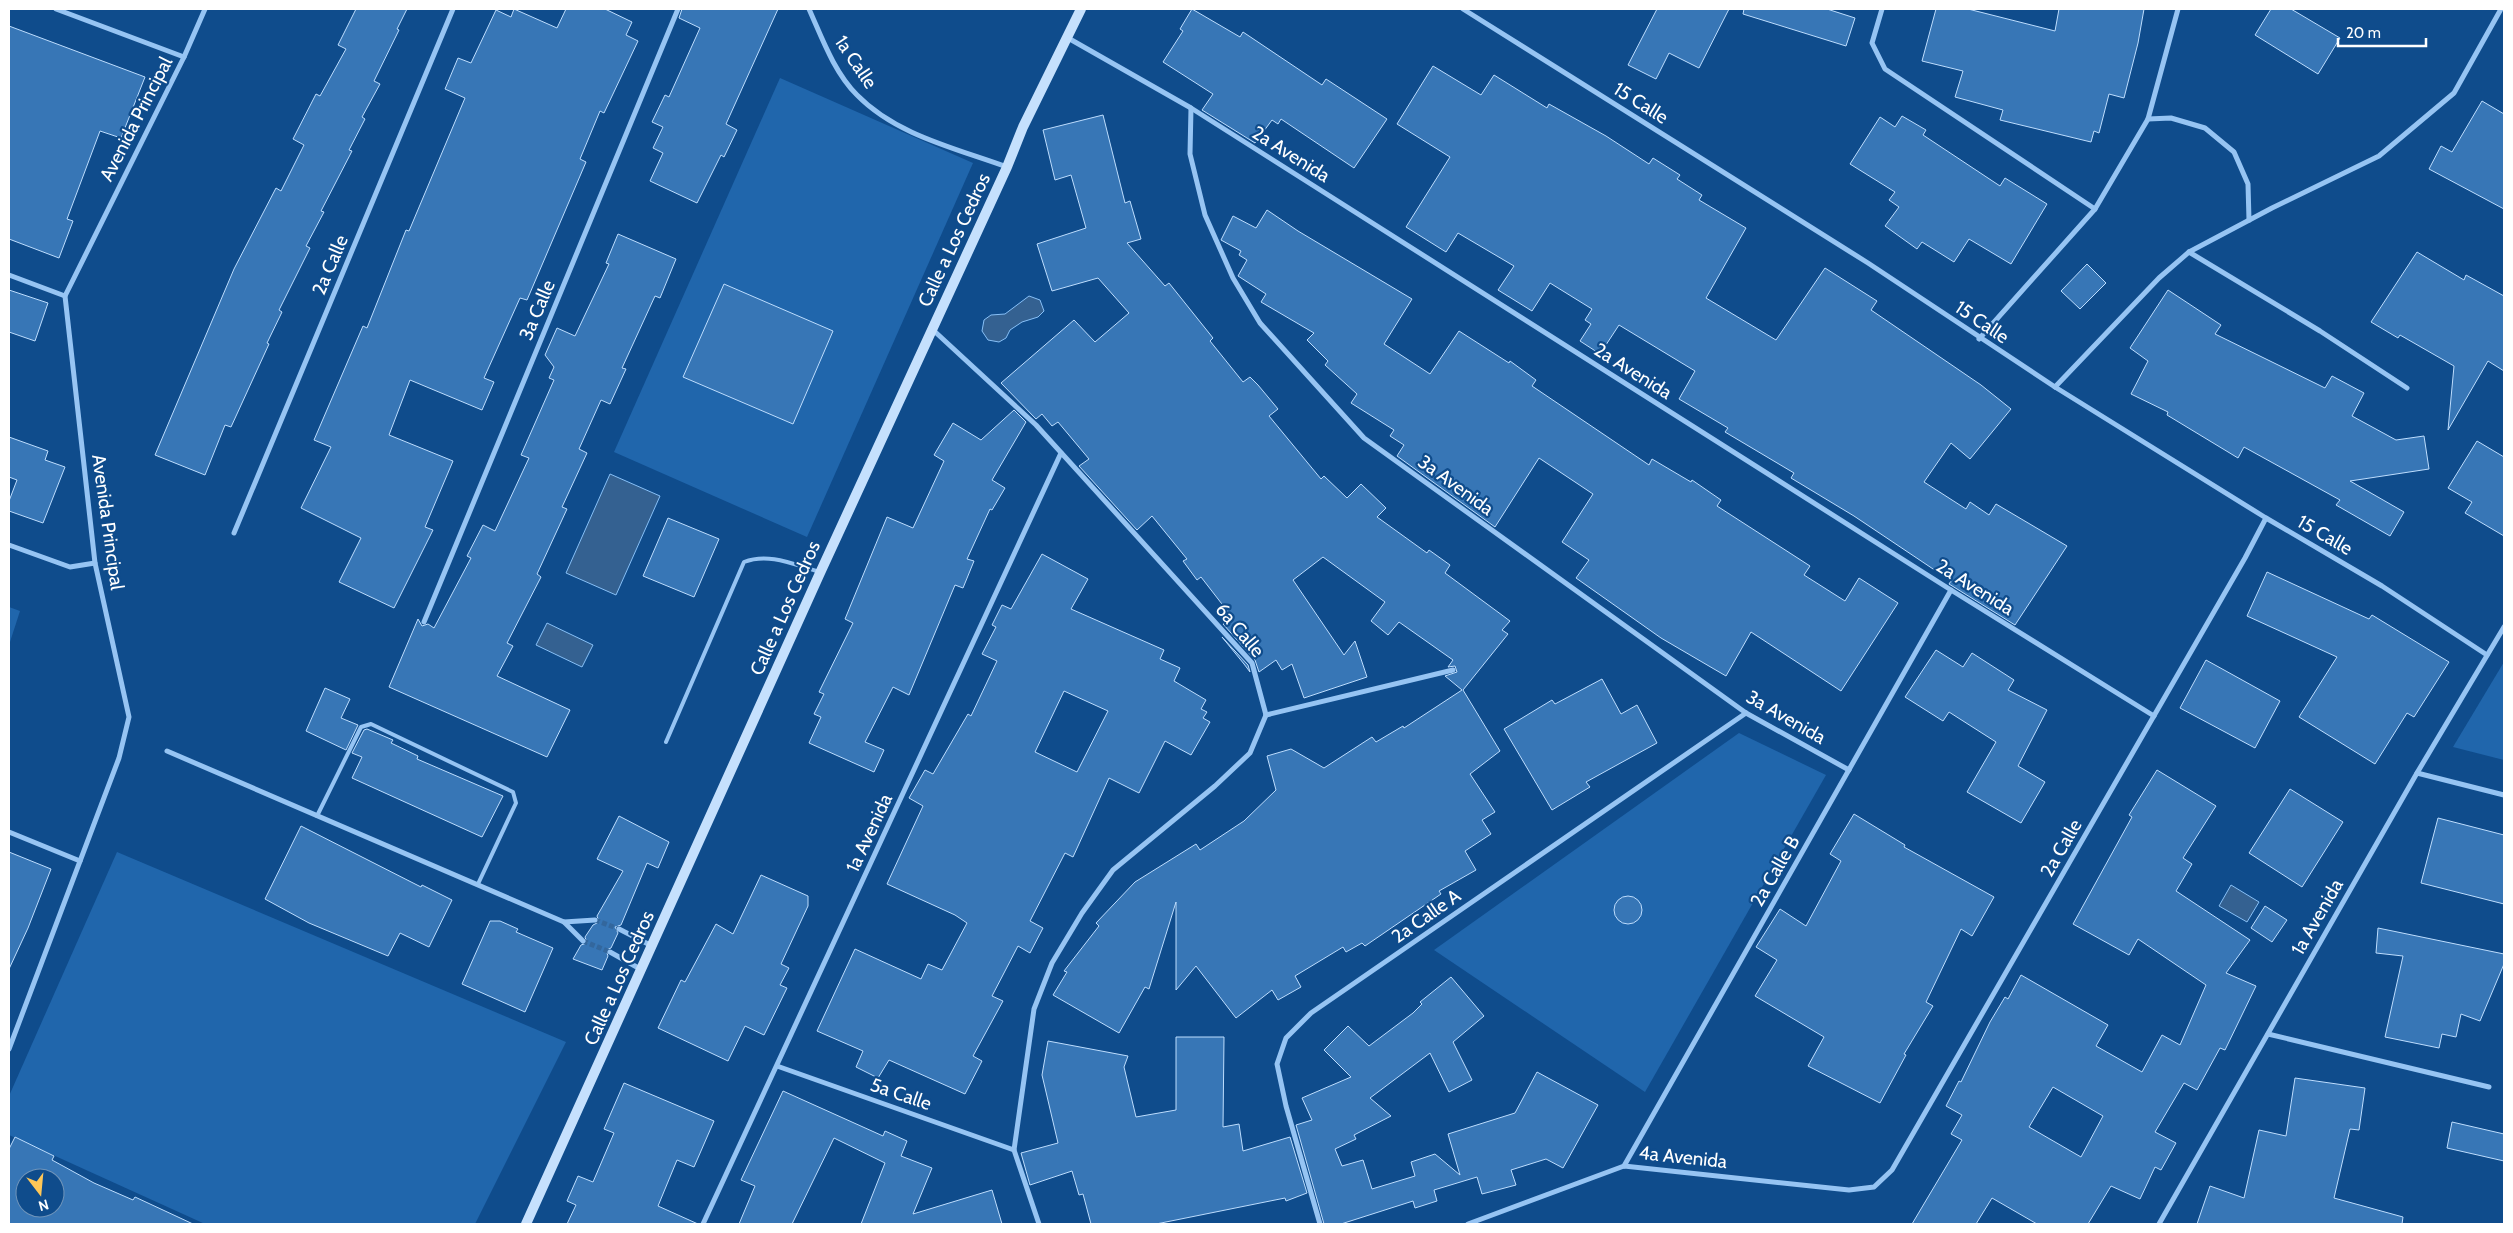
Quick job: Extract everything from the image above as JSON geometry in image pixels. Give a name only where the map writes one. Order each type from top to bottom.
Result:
[{"type":"street","points":[[56,9],[184,57]]},
{"type":"street","name":"Avenida Principal","points":[[9,1049],[119,758],[129,717],[95,563],[65,296],[184,57],[205,9]]},
{"type":"street","name":"2a Calle","points":[[234,533],[453,9]]},
{"type":"street","name":"3a Calle","points":[[424,622],[678,9]]},
{"type":"street","name":"1a Calle","points":[[809,9],[831,59],[856,95],[894,126],[1006,167]]},
{"type":"street","name":"Calle a Los Cedros","points":[[526,1224],[1006,167],[1022,127],[1081,9]]},
{"type":"street","name":"15 Calle","points":[[1463,9],[1868,262],[1979,339],[2055,387],[2266,518],[2382,586],[2487,655]]},
{"type":"street","points":[[1882,9],[1872,43],[1885,69],[2095,208]]},
{"type":"street","points":[[1979,339],[2095,208],[2148,119],[2178,9]]},
{"type":"street","points":[[2055,387],[2158,278],[2189,252],[2249,220],[2379,156],[2387,150],[2454,93],[2501,9]]},
{"type":"street","name":"2a Avenida","points":[[1068,38],[1191,108],[1950,590],[2154,716]]},
{"type":"street","name":"3a Avenida","points":[[1191,108],[1190,154],[1205,215],[1233,278],[1260,323],[1364,438],[1746,713],[1849,770]]},
{"type":"street","points":[[2148,119],[2171,118],[2205,128],[2234,152],[2248,184],[2249,220]]},
{"type":"street","points":[[2189,252],[2320,331],[2407,388]]},
{"type":"street","points":[[9,275],[65,296]]},
{"type":"street","name":"6a Calle","points":[[932,329],[1036,424],[1252,663],[1266,716]]},
{"type":"street","name":"1a Avenida","points":[[703,1224],[1061,453]]},
{"type":"street","name":"2a Calle","points":[[1874,1187],[1892,1170],[2245,558],[2266,518]]},
{"type":"street","points":[[9,545],[70,566],[95,563]]},
{"type":"street","name":"2a Calle B","points":[[1624,1166],[1950,590]]},
{"type":"street","name":"1a Avenida","points":[[2159,1224],[2417,773],[2504,627]]},
{"type":"street","points":[[1039,1224],[1014,1150],[1034,1008],[1052,963],[1082,913],[1113,870],[1215,786],[1250,753],[1266,716],[1454,670]]},
{"type":"street","name":"2a Calle A","points":[[1320,1224],[1286,1106],[1278,1064],[1286,1038],[1311,1013],[1746,713]]},
{"type":"street","points":[[167,751],[564,922],[583,941]]},
{"type":"street","points":[[2417,773],[2504,795]]},
{"type":"street","points":[[9,832],[80,861]]},
{"type":"street","points":[[564,922],[595,920]]},
{"type":"street","points":[[620,929],[653,946]]},
{"type":"street","points":[[610,952],[642,970]]},
{"type":"street","points":[[2268,1034],[2489,1087]]},
{"type":"street","name":"5a Calle","points":[[777,1066],[1014,1150]]},
{"type":"street","name":"4a Avenida","points":[[1468,1224],[1624,1166],[1849,1190],[1874,1187]]},
{"type":"lane","points":[[666,742],[744,562],[756,557],[770,557],[820,573]]},
{"type":"lane","points":[[317,816],[361,726],[372,724],[513,792],[516,797],[516,803],[478,884]]},
{"type":"shaded area","points":[[780,78],[973,163],[807,537],[614,452]]},
{"type":"shaded area","points":[[1029,296],[1040,300],[1044,311],[1038,317],[1022,322],[1010,330],[1006,338],[999,342],[988,340],[982,331],[984,320],[991,315],[1005,314]]},
{"type":"shaded area","points":[[610,474],[660,496],[616,595],[566,573]]},
{"type":"shaded area","points":[[9,607],[20,611],[9,645]]},
{"type":"shaded area","points":[[547,623],[593,645],[582,667],[536,645]]},
{"type":"shaded area","points":[[2504,662],[2504,760],[2453,747]]},
{"type":"shaded area","points":[[1739,733],[1826,775],[1645,1092],[1434,950]]},
{"type":"shaded area","points":[[117,852],[566,1042],[475,1224],[205,1224],[9,1135],[9,1096]]},
{"type":"shaded area","points":[[2231,885],[2259,902],[2247,922],[2219,906]]},
{"type":"building","points":[[356,9],[407,9],[374,81],[380,84],[362,117],[365,119],[349,150],[352,151],[321,211],[324,212],[306,246],[310,248],[279,310],[282,312],[267,343],[269,344],[231,427],[225,425],[205,475],[155,455],[234,269],[276,188],[281,191],[304,145],[293,139],[316,94],[320,96],[346,49],[338,45]]},
{"type":"building","points":[[514,9],[557,28],[566,9],[605,9],[632,22],[626,35],[638,41],[604,113],[600,111],[580,159],[586,162],[527,300],[520,298],[484,378],[494,382],[482,410],[410,380],[389,435],[453,461],[425,527],[433,530],[394,608],[339,582],[361,538],[301,508],[331,447],[314,440],[363,326],[367,328],[406,230],[409,231],[465,98],[445,89],[458,58],[471,63],[496,10],[511,17]]},
{"type":"building","points":[[682,9],[778,9],[726,124],[737,130],[724,157],[721,155],[697,203],[650,181],[663,153],[653,148],[663,127],[652,122],[665,95],[669,97],[700,28],[679,18]]},
{"type":"building","points":[[1192,9],[1240,37],[1243,32],[1322,85],[1326,79],[1387,119],[1354,168],[1281,119],[1278,124],[1272,120],[1255,143],[1202,110],[1213,94],[1163,62],[1183,31],[1180,29]]},
{"type":"building","points":[[1657,9],[1729,9],[1699,68],[1669,53],[1656,79],[1628,65]]},
{"type":"building","points":[[1744,9],[1827,9],[1855,18],[1846,46],[1743,14]]},
{"type":"building","points":[[1936,9],[1968,9],[2055,31],[2059,9],[2144,9],[2138,43],[2124,98],[2109,94],[2099,133],[2094,131],[2091,142],[2000,120],[2003,110],[1955,97],[1963,71],[1922,61]]},
{"type":"building","points":[[2271,9],[2291,9],[2340,38],[2318,74],[2255,35]]},
{"type":"building","points":[[9,26],[145,77],[121,138],[100,131],[67,219],[73,221],[59,258],[9,239]]},
{"type":"building","points":[[1433,66],[1481,95],[1494,75],[1547,108],[1549,104],[1606,136],[1649,164],[1653,158],[1680,175],[1677,179],[1702,195],[1699,200],[1746,228],[1706,298],[1776,340],[1825,268],[1877,301],[1871,310],[1981,385],[2011,409],[1970,459],[1951,443],[1924,482],[1966,509],[1970,502],[1989,515],[1996,504],[2067,546],[2015,625],[1949,584],[1951,581],[1854,516],[1791,478],[1794,473],[1725,432],[1728,428],[1679,399],[1695,371],[1619,325],[1600,354],[1580,341],[1591,324],[1585,320],[1592,309],[1550,283],[1532,311],[1498,290],[1514,266],[1458,233],[1446,252],[1406,227],[1450,157],[1397,124]]},
{"type":"building","points":[[2482,101],[2504,114],[2504,209],[2429,169],[2441,146],[2452,152]]},
{"type":"building","points":[[1103,115],[1125,203],[1130,201],[1141,239],[1127,243],[1165,286],[1169,283],[1213,338],[1210,341],[1243,382],[1250,377],[1278,409],[1269,416],[1321,479],[1324,476],[1347,498],[1361,484],[1386,508],[1377,517],[1427,553],[1429,550],[1450,565],[1445,573],[1510,621],[1502,630],[1508,634],[1463,690],[1500,751],[1470,774],[1495,812],[1482,820],[1491,834],[1465,851],[1476,870],[1439,891],[1441,894],[1365,946],[1362,943],[1346,952],[1343,947],[1295,976],[1301,987],[1278,1000],[1272,990],[1236,1018],[1196,966],[1176,990],[1176,902],[1149,989],[1145,987],[1119,1033],[1053,995],[1067,972],[1064,971],[1099,926],[1096,923],[1135,882],[1196,844],[1200,850],[1244,821],[1276,790],[1267,756],[1291,749],[1324,768],[1372,737],[1376,742],[1403,726],[1404,728],[1462,690],[1445,676],[1457,672],[1455,666],[1448,667],[1453,660],[1399,622],[1388,635],[1371,621],[1385,602],[1323,557],[1293,580],[1344,655],[1355,641],[1367,677],[1304,698],[1292,664],[1282,670],[1276,660],[1259,672],[1255,660],[1223,624],[1232,617],[1201,577],[1197,580],[1183,561],[1187,559],[1152,516],[1137,530],[1079,466],[1089,459],[1058,422],[1052,426],[1042,414],[1036,419],[1001,383],[1074,320],[1095,342],[1129,313],[1098,278],[1052,291],[1037,244],[1086,228],[1071,175],[1055,180],[1043,130]]},
{"type":"building","points":[[1902,116],[1926,130],[1923,135],[2000,186],[2005,178],[2047,204],[2011,264],[1969,239],[1954,262],[1922,242],[1917,249],[1885,226],[1899,207],[1889,200],[1895,192],[1850,164],[1880,117],[1895,127]]},
{"type":"building","points":[[1267,210],[1298,231],[1412,299],[1384,344],[1430,374],[1459,331],[1509,363],[1510,361],[1536,380],[1532,386],[1649,465],[1652,459],[1691,482],[1692,480],[1721,500],[1717,506],[1810,566],[1804,575],[1845,601],[1859,578],[1898,603],[1841,691],[1751,632],[1726,676],[1661,638],[1576,578],[1589,560],[1562,542],[1593,494],[1539,458],[1495,527],[1397,456],[1404,445],[1390,436],[1394,430],[1351,403],[1357,394],[1325,365],[1328,361],[1307,340],[1314,333],[1261,302],[1266,294],[1238,276],[1247,260],[1239,255],[1241,251],[1221,240],[1233,216],[1256,228]]},
{"type":"building","points":[[618,234],[676,259],[660,298],[655,296],[622,368],[626,369],[610,404],[601,400],[579,449],[587,453],[562,507],[567,509],[537,574],[541,577],[507,643],[513,646],[497,676],[570,710],[547,757],[389,687],[418,619],[422,626],[428,624],[434,628],[471,558],[467,556],[483,525],[495,531],[529,458],[521,455],[554,380],[549,378],[554,367],[545,355],[557,328],[575,336],[609,264],[606,263]]},
{"type":"building","points":[[2417,252],[2464,280],[2466,275],[2504,296],[2504,371],[2488,361],[2448,430],[2454,366],[2400,335],[2398,338],[2371,322]]},
{"type":"building","points":[[2087,264],[2106,283],[2080,309],[2061,291]]},
{"type":"building","points":[[724,284],[833,331],[793,424],[683,377]]},
{"type":"building","points":[[9,290],[48,303],[35,341],[9,332]]},
{"type":"building","points":[[2168,290],[2221,325],[2215,334],[2325,388],[2332,376],[2364,393],[2352,416],[2396,440],[2424,436],[2429,469],[2350,481],[2404,512],[2390,536],[2336,505],[2340,500],[2244,447],[2238,458],[2167,415],[2168,412],[2131,394],[2148,361],[2130,348]]},
{"type":"building","points":[[1014,410],[1026,422],[992,480],[1005,488],[992,510],[990,509],[967,559],[974,561],[963,588],[955,585],[909,695],[893,687],[865,742],[884,750],[874,772],[809,743],[821,717],[814,714],[824,694],[819,692],[853,623],[845,619],[887,517],[913,528],[944,461],[934,455],[953,423],[981,440]]},
{"type":"building","points":[[9,437],[48,451],[45,460],[65,467],[43,523],[9,511],[9,501],[17,480],[9,477]]},
{"type":"building","points":[[2477,441],[2504,457],[2504,536],[2465,513],[2472,502],[2448,488]]},
{"type":"building","points":[[668,518],[719,539],[694,597],[643,576]]},
{"type":"building","points":[[1042,554],[1088,579],[1071,609],[1164,650],[1160,659],[1180,668],[1174,681],[1206,700],[1201,709],[1207,712],[1203,718],[1210,722],[1191,755],[1165,741],[1139,793],[1109,778],[1073,857],[1065,853],[1030,921],[1043,928],[1030,953],[1018,946],[992,996],[1003,1001],[973,1056],[982,1061],[965,1094],[889,1060],[878,1078],[856,1067],[863,1051],[817,1031],[855,949],[921,979],[928,964],[942,970],[967,923],[955,915],[887,884],[923,806],[909,798],[925,770],[933,774],[968,714],[971,716],[997,661],[982,654],[996,627],[992,625],[1002,605],[1011,609]],"holes":[[[1064,691],[1108,711],[1077,772],[1035,752]]]},
{"type":"building","points":[[2267,572],[2369,619],[2372,615],[2449,662],[2414,717],[2407,713],[2375,764],[2299,717],[2337,657],[2247,616]]},
{"type":"building","points":[[1222,637],[1248,665],[1250,672],[1244,664]]},
{"type":"building","points":[[1936,650],[1963,667],[1972,653],[2014,680],[2008,690],[2047,710],[2018,766],[2045,782],[2021,823],[1967,792],[1996,742],[1949,712],[1943,721],[1905,697]]},
{"type":"building","points":[[2206,660],[2280,701],[2255,748],[2180,708]]},
{"type":"building","points":[[1602,679],[1621,714],[1637,705],[1657,743],[1586,782],[1590,787],[1552,810],[1504,729],[1552,700],[1555,704]]},
{"type":"building","points":[[325,688],[350,699],[341,718],[358,725],[346,750],[306,731]]},
{"type":"building","points":[[367,729],[393,740],[391,743],[418,756],[417,759],[503,796],[482,837],[352,778],[362,757],[352,753],[364,730]]},
{"type":"building","points":[[2157,770],[2216,806],[2183,858],[2192,864],[2176,891],[2250,940],[2226,973],[2256,986],[2225,1050],[2220,1048],[2197,1090],[2184,1083],[2155,1132],[2176,1143],[2161,1170],[2155,1167],[2140,1199],[2111,1186],[2088,1224],[2037,1224],[1992,1198],[1976,1224],[1912,1224],[1962,1140],[1951,1134],[1962,1115],[1946,1106],[1959,1081],[1961,1082],[1990,1022],[2005,997],[2008,999],[2021,975],[2108,1025],[2096,1046],[2142,1072],[2162,1035],[2180,1045],[2206,985],[2138,939],[2129,955],[2073,924],[2132,817],[2129,815]],"holes":[[[2053,1087],[2103,1116],[2081,1157],[2029,1127]]]},
{"type":"building","points":[[2290,789],[2343,822],[2302,887],[2249,853]]},
{"type":"building","points":[[1854,814],[1905,845],[1904,847],[1994,897],[1972,936],[1961,929],[1926,1002],[1933,1006],[1904,1054],[1906,1055],[1880,1103],[1808,1066],[1824,1037],[1755,996],[1777,960],[1756,947],[1780,909],[1806,926],[1841,861],[1830,854]]},
{"type":"building","points":[[619,816],[669,842],[658,868],[647,863],[621,925],[615,927],[618,933],[611,948],[606,950],[608,956],[602,970],[573,959],[581,945],[587,943],[585,937],[593,925],[599,922],[597,916],[623,871],[597,859]]},
{"type":"building","points":[[2438,818],[2504,835],[2504,904],[2421,883]]},
{"type":"building","points":[[301,826],[421,887],[422,885],[452,900],[429,947],[400,933],[388,956],[309,923],[265,899]]},
{"type":"building","points":[[9,852],[51,869],[28,928],[9,969]]},
{"type":"building","points":[[761,875],[808,896],[808,906],[781,964],[789,968],[780,985],[787,988],[764,1035],[745,1026],[728,1061],[658,1028],[681,980],[685,982],[716,924],[733,934]]},
{"type":"building","points":[[1628,896],[1638,900],[1642,910],[1638,920],[1628,924],[1618,920],[1614,910],[1618,900]]},
{"type":"building","points":[[2265,906],[2287,920],[2272,942],[2251,928]]},
{"type":"building","points":[[490,921],[500,921],[518,929],[516,932],[553,948],[525,1012],[462,984]]},
{"type":"building","points":[[2378,928],[2504,954],[2504,964],[2480,1021],[2461,1014],[2456,1037],[2442,1034],[2439,1048],[2385,1037],[2403,956],[2376,953]]},
{"type":"building","points":[[1451,977],[1484,1016],[1453,1042],[1472,1080],[1449,1092],[1430,1053],[1370,1098],[1391,1116],[1354,1135],[1356,1139],[1335,1149],[1342,1166],[1363,1160],[1372,1189],[1415,1176],[1411,1162],[1435,1154],[1460,1175],[1448,1134],[1515,1113],[1537,1072],[1598,1105],[1563,1168],[1546,1159],[1511,1170],[1516,1185],[1482,1194],[1477,1177],[1434,1190],[1437,1201],[1415,1208],[1413,1201],[1341,1224],[1324,1224],[1296,1125],[1312,1120],[1302,1098],[1351,1077],[1324,1050],[1348,1026],[1369,1046],[1413,1013],[1422,1004],[1420,1002]]},
{"type":"building","points":[[1176,1037],[1224,1037],[1223,1127],[1239,1124],[1243,1151],[1290,1137],[1307,1193],[1286,1201],[1285,1198],[1156,1224],[1091,1224],[1083,1194],[1079,1195],[1072,1171],[1030,1185],[1021,1153],[1058,1143],[1042,1075],[1048,1041],[1128,1056],[1124,1067],[1136,1117],[1176,1110]]},
{"type":"building","points":[[2295,1078],[2365,1088],[2359,1130],[2350,1129],[2334,1198],[2403,1217],[2402,1224],[2197,1224],[2210,1186],[2244,1198],[2259,1130],[2286,1136]]},
{"type":"building","points":[[624,1083],[714,1121],[694,1167],[677,1160],[658,1206],[698,1224],[567,1224],[576,1205],[567,1201],[578,1176],[593,1182],[614,1133],[604,1129]]},
{"type":"building","points":[[783,1091],[883,1136],[885,1131],[907,1141],[901,1156],[932,1168],[913,1214],[992,1190],[1002,1224],[861,1224],[885,1163],[834,1138],[792,1224],[739,1224],[755,1186],[741,1180]]},
{"type":"building","points":[[2452,1122],[2504,1134],[2504,1161],[2447,1148]]},
{"type":"building","points":[[15,1137],[54,1156],[52,1160],[94,1183],[133,1200],[135,1197],[193,1224],[9,1224],[9,1149]]},
{"type":"tunnel","points":[[595,920],[619,929]]},
{"type":"tunnel","points":[[583,941],[610,952]]}]
